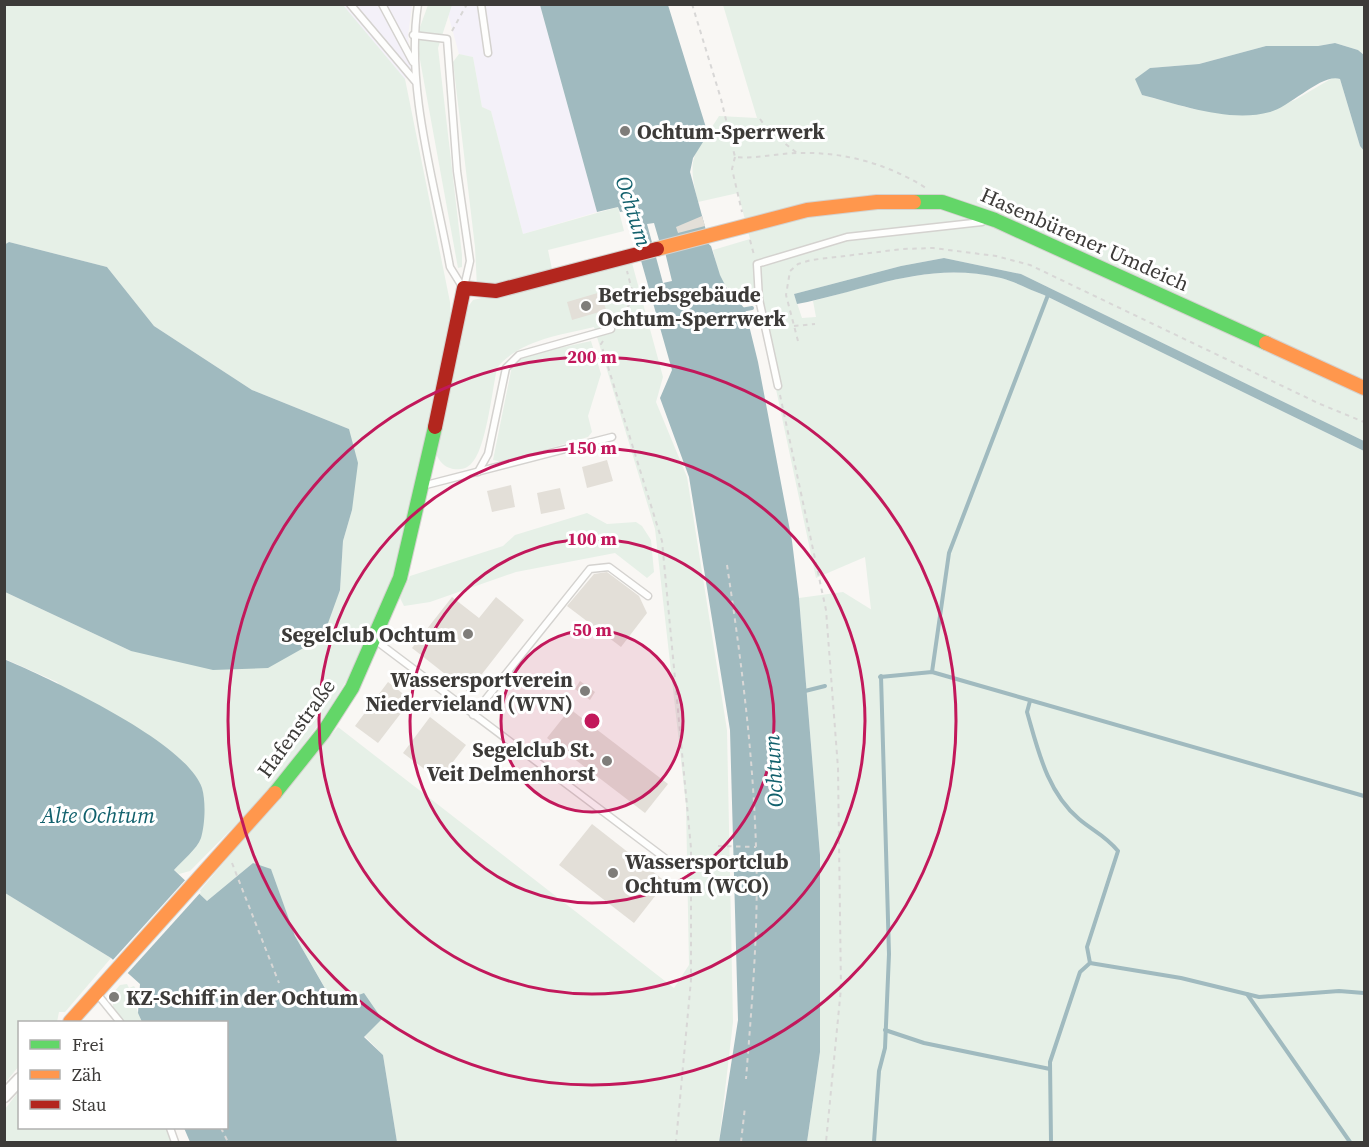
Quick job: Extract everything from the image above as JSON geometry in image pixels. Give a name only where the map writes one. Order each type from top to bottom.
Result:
[{"type":"street","name":"Hasenbürener Umdeich","points":[[464,288],[496,291],[624,260],[775,218],[839,204],[942,201],[995,220],[1365,388]]},
{"type":"street","name":"Hafenstraße","points":[[72,1021],[310,751],[352,688],[405,563],[464,288]]},
{"type":"street","points":[[4,1096],[18,1081]]},
{"type":"lane","points":[[350,4],[415,81]]},
{"type":"lane","points":[[382,4],[414,64]]},
{"type":"lane","points":[[418,4],[413,35],[415,81],[450,267],[464,288]]},
{"type":"lane","points":[[481,4],[488,53]]},
{"type":"lane","points":[[413,35],[447,39],[457,171],[470,261],[464,288]]},
{"type":"lane","points":[[778,386],[759,299],[756,264],[847,237],[995,220]]},
{"type":"lane","points":[[478,472],[488,454],[507,368],[519,355],[611,329]]},
{"type":"lane","points":[[423,486],[612,437]]},
{"type":"lane","points":[[472,715],[590,569],[609,567],[648,596]]},
{"type":"lane","points":[[374,640],[674,865]]},
{"type":"lane","points":[[96,993],[118,1021]]},
{"type":"path","points":[[447,39],[467,4]]},
{"type":"path","points":[[692,4],[722,99],[735,157],[732,169],[756,264]]},
{"type":"path","points":[[760,118],[768,130],[797,153]]},
{"type":"path","points":[[735,157],[751,158],[797,153],[844,156],[881,165],[906,175],[942,201]]},
{"type":"path","points":[[798,342],[786,295],[786,283],[790,271],[798,264],[844,254],[903,249],[964,251],[1030,265],[1320,404],[1365,422]]},
{"type":"path","points":[[624,260],[634,298],[601,344],[662,542],[691,848],[691,980],[676,1143]]},
{"type":"path","points":[[794,326],[815,324]]},
{"type":"path","points":[[778,386],[824,593],[838,768],[842,886],[841,988],[826,1143]]},
{"type":"path","points":[[726,565],[743,675],[756,847],[753,990],[746,1079]]},
{"type":"path","points":[[718,846],[756,847]]},
{"type":"path","points":[[237,873],[279,983]]},
{"type":"path","points":[[741,1143],[745,1107]]},
{"type":"path","points":[[221,1129],[228,1143]]},
{"type":"shaded area","points":[[4,5],[343,5],[405,79],[450,302],[451,320],[400,561],[361,656],[327,713],[266,794],[190,871],[179,874],[174,870],[200,840],[57,682],[5,659],[5,592],[131,651],[340,590],[343,541],[352,510],[349,429],[252,390],[154,326],[107,267],[9,242],[5,245]]},
{"type":"shaded area","points":[[343,5],[412,5],[408,36],[411,71],[405,79]]},
{"type":"shaded area","points":[[428,5],[452,5],[438,48],[462,255],[462,267],[458,268],[418,49],[420,27]]},
{"type":"shaded area","points":[[452,5],[540,5],[597,212],[523,234],[491,111],[482,107],[473,57],[459,54],[448,14]]},
{"type":"shaded area","points":[[723,5],[1364,5],[1364,55],[1358,50],[1335,43],[1318,46],[1266,46],[1199,64],[1150,68],[1136,79],[1142,95],[1193,109],[1248,115],[1295,100],[1334,77],[1340,79],[1360,146],[1364,151],[1364,441],[1021,274],[944,258],[901,266],[794,294],[802,318],[816,317],[813,301],[906,277],[953,273],[1002,278],[1044,295],[1364,451],[1364,1142],[807,1142],[820,1052],[820,855],[799,598],[843,592],[871,609],[865,557],[816,578],[759,309],[724,284],[713,250],[750,239],[738,193],[698,202],[694,186],[695,156],[719,116],[757,118]]},
{"type":"shaded area","points":[[459,54],[473,57],[482,107],[491,111],[523,234],[618,207],[624,231],[548,250],[553,274],[477,287],[475,247],[453,62]]},
{"type":"shaded area","points":[[632,263],[663,377],[656,402],[687,477],[727,730],[733,1022],[719,1142],[397,1142],[383,1055],[335,1005],[295,936],[271,870],[253,863],[207,901],[198,893],[338,727],[674,988],[689,965],[686,805],[655,529],[594,327],[541,340],[506,359],[497,368],[481,446],[471,464],[462,469],[450,468],[443,464],[436,454],[465,311],[473,300]]},
{"type":"shaded area","points":[[591,341],[601,374],[588,416],[592,432],[588,437],[503,462],[493,460],[512,366],[523,356]]},
{"type":"shaded area","points":[[587,513],[607,524],[636,522],[642,526],[651,540],[654,572],[647,578],[615,553],[516,572],[430,602],[404,606],[400,598],[410,576],[503,546],[515,535]]},
{"type":"shaded area","points":[[5,893],[111,958],[65,1012],[59,1012],[57,1021],[18,1021],[18,1067],[5,1083]]},
{"type":"shaded area","points":[[127,984],[129,988],[134,986],[139,994],[139,1002],[135,1005],[142,1021],[122,1021],[113,1009],[113,993],[120,985]]},
{"type":"shaded area","points":[[18,1092],[18,1129],[166,1129],[171,1142],[5,1142],[5,1109]]},
{"type":"water","name":"Ochtum","points":[[540,5],[668,5],[708,134],[693,158],[690,172],[707,234],[661,247],[654,223],[647,224],[663,283],[672,281],[665,252],[705,241],[711,246],[726,287],[745,309],[758,362],[792,541],[799,598],[820,855],[820,1052],[807,1142],[719,1142],[738,1020],[730,730],[689,477],[660,398],[672,370],[627,211],[620,212],[618,207],[597,212]]},
{"type":"water","points":[[1335,43],[1358,50],[1364,55],[1364,151],[1360,146],[1340,79],[1333,78],[1315,85],[1287,104],[1270,112],[1239,115],[1189,108],[1142,95],[1135,79],[1150,68],[1199,64],[1266,46],[1318,46]]},
{"type":"water","points":[[9,242],[107,267],[154,326],[252,390],[349,429],[358,463],[352,510],[343,541],[340,590],[323,637],[268,668],[213,670],[131,651],[5,592],[4,245]]},
{"type":"water","points":[[944,258],[1021,274],[1364,441],[1364,451],[1044,295],[1001,278],[974,273],[948,272],[922,275],[797,304],[794,294],[901,266]]},
{"type":"water","name":"Alte Ochtum","points":[[4,659],[114,713],[171,751],[191,770],[203,794],[201,838],[174,870],[207,901],[253,863],[271,869],[295,936],[334,1004],[364,993],[382,1019],[364,1037],[383,1055],[397,1142],[190,1142],[184,1129],[228,1129],[228,1021],[142,1021],[138,1013],[140,984],[111,958],[5,893]]},
{"type":"pier","points":[[187,878],[201,892],[126,975],[111,962]]},
{"type":"building","points":[[702,216],[705,226],[678,233],[676,227]]},
{"type":"building","name":"Betriebsgebäude Ochtum-Sperrwerk","points":[[601,292],[606,310],[572,320],[567,302]]},
{"type":"building","points":[[607,460],[613,481],[587,488],[582,467]]},
{"type":"building","points":[[511,485],[515,507],[492,512],[487,491]]},
{"type":"building","points":[[560,488],[565,509],[541,514],[537,493]]},
{"type":"building","points":[[607,572],[639,596],[647,613],[621,647],[567,606],[594,574]]},
{"type":"building","name":"Segelclub Ochtum","points":[[452,597],[479,618],[496,597],[524,620],[468,692],[412,648]]},
{"type":"building","name":"Wassersportverein Niedervieland (WVN)","points":[[580,681],[595,692],[590,700],[575,689]]},
{"type":"building","points":[[388,682],[411,700],[378,743],[355,726]]},
{"type":"building","name":"Segelclub St. Veit Delmenhorst","points":[[570,709],[668,784],[645,813],[547,738]]},
{"type":"building","points":[[430,717],[466,745],[439,780],[403,753]]},
{"type":"building","name":"Wassersportclub Ochtum (WCO)","points":[[592,824],[666,882],[634,923],[559,865]]},
{"type":"waterway","points":[[932,672],[949,553],[1048,295]]},
{"type":"waterway","points":[[741,310],[752,308]]},
{"type":"waterway","points":[[880,677],[932,672],[1364,796]]},
{"type":"waterway","points":[[874,1142],[879,1071],[885,1048],[889,954],[881,676]]},
{"type":"waterway","points":[[805,691],[825,686]]},
{"type":"waterway","points":[[1030,701],[1027,712],[1051,783],[1068,808],[1118,851],[1087,947],[1090,963]]},
{"type":"waterway","points":[[1051,1142],[1050,1062],[1080,972],[1090,963],[1181,978],[1259,997],[1339,991],[1364,993]]},
{"type":"waterway","points":[[1247,994],[1350,1142]]},
{"type":"waterway","points":[[885,1030],[924,1043],[1050,1069]]},
{"type":"traffic: fast","points":[[914,202],[942,202],[995,220],[1266,343]]},
{"type":"traffic: fast","points":[[275,793],[323,733],[352,688],[400,578],[435,427]]},
{"type":"traffic: slow","points":[[657,249],[807,210],[877,202],[914,202]]},
{"type":"traffic: slow","points":[[1266,343],[1364,388]]},
{"type":"traffic: slow","points":[[71,1021],[275,793]]},
{"type":"traffic: jam","points":[[435,427],[464,288],[496,291],[657,249]]},
{"type":"place","name":"Ochtum-Sperrwerk","points":[[625,131]]},
{"type":"place","name":"Betriebsgebäude Ochtum-Sperrwerk","points":[[586,306]]},
{"type":"place","name":"Segelclub Ochtum","points":[[468,634]]},
{"type":"place","name":"Wassersportverein Niedervieland (WVN)","points":[[585,691]]},
{"type":"place","name":"Segelclub St. Veit Delmenhorst","points":[[607,761]]},
{"type":"place","name":"Wassersportclub Ochtum (WCO)","points":[[613,873]]},
{"type":"place","name":"KZ-Schiff in der Ochtum","points":[[114,997]]}]
